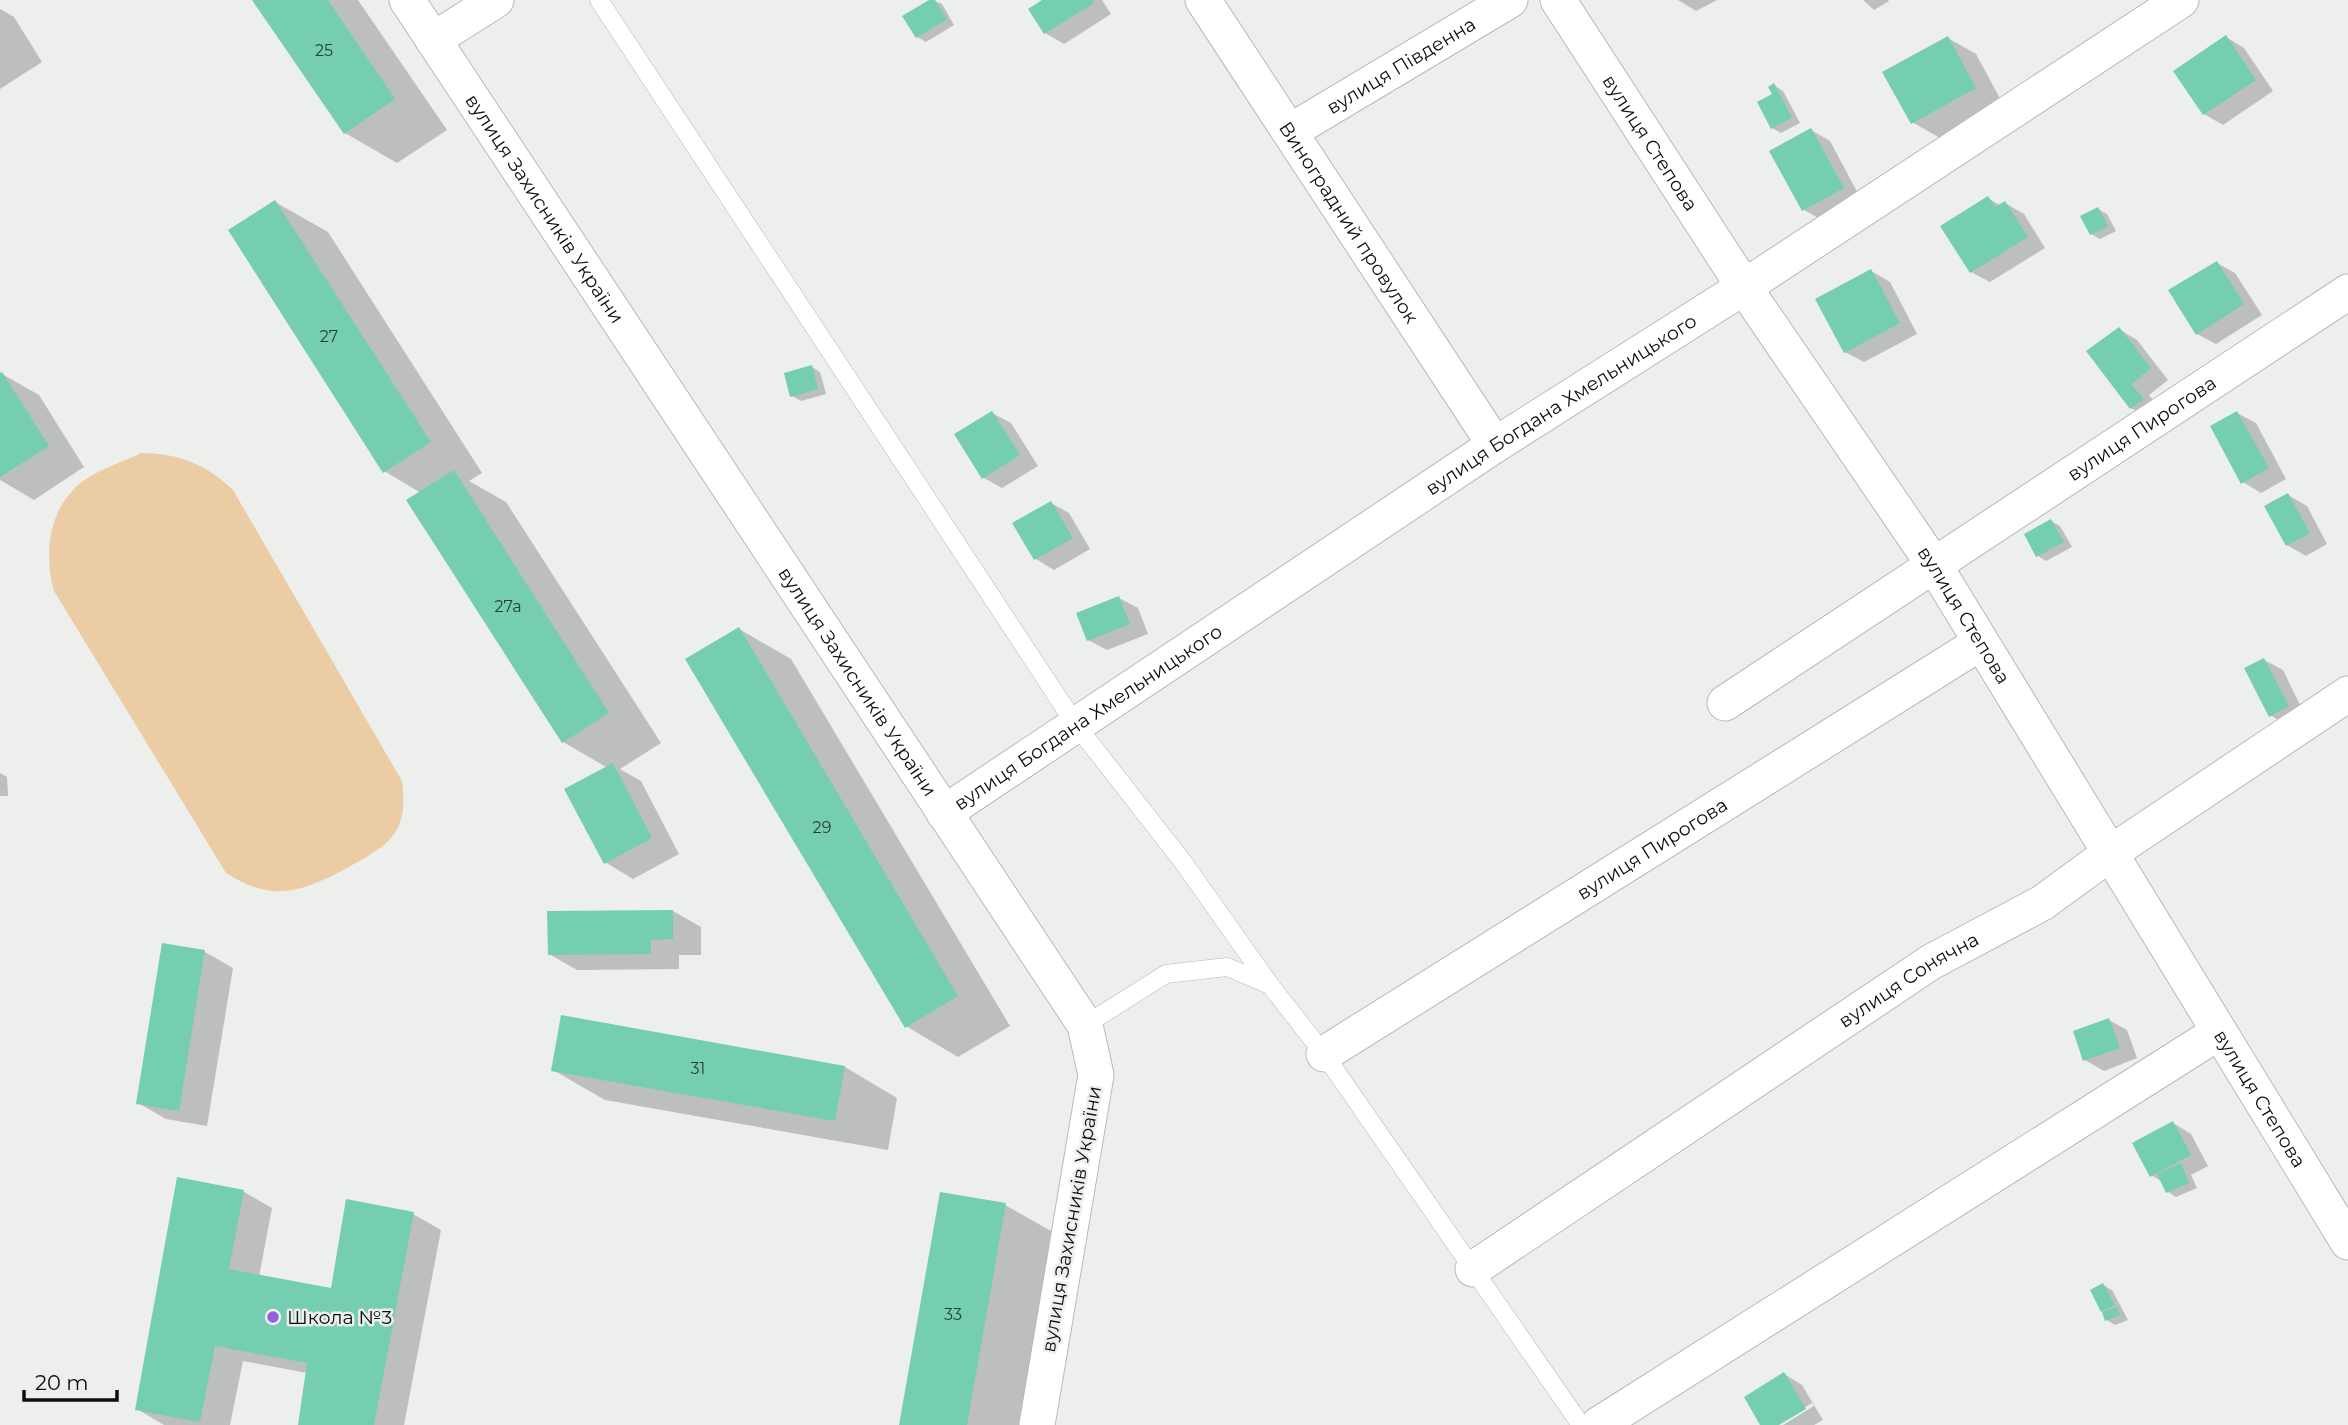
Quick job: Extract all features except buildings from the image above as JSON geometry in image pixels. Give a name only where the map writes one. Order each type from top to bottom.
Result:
[{"type":"street","name":"вулиця Захисників України","points":[[407,0],[1085,1025],[1096,1076],[1037,1425]]},
{"type":"street","points":[[433,40],[496,0]]},
{"type":"street","name":"Виноградний провулок","points":[[1203,0],[1495,445]]},
{"type":"street","name":"вулиця Південна","points":[[1291,131],[1510,0]]},
{"type":"street","name":"вулиця Степова","points":[[1558,0],[1744,287],[1934,565],[2348,1242]]},
{"type":"street","name":"вулиця Богдана Хмельницького","points":[[944,813],[1495,445],[1744,287],[2181,0]]},
{"type":"street","name":"вулиця Пирогова","points":[[1725,703],[2348,292]]},
{"type":"street","name":"вулиця Пирогова","points":[[1324,1054],[1980,643]]},
{"type":"street","name":"вулиця Сонячна","points":[[1473,1269],[1931,962],[2042,903],[2109,854],[2348,694]]},
{"type":"street","points":[[1598,1425],[2219,1032]]},
{"type":"lane","points":[[599,0],[1076,725],[1183,862],[1270,985],[1324,1054],[1581,1425]]},
{"type":"lane","points":[[1085,1025],[1166,974],[1227,967],[1270,985]]},
{"type":"shaded area","points":[[141,453],[167,455],[191,462],[212,473],[233,490],[402,781],[402,814],[393,836],[374,852],[316,883],[287,891],[273,891],[258,888],[226,873],[54,591],[49,549],[60,508],[84,480]]},
{"type":"place","name":"Школа №3","points":[[273,1317]]}]
